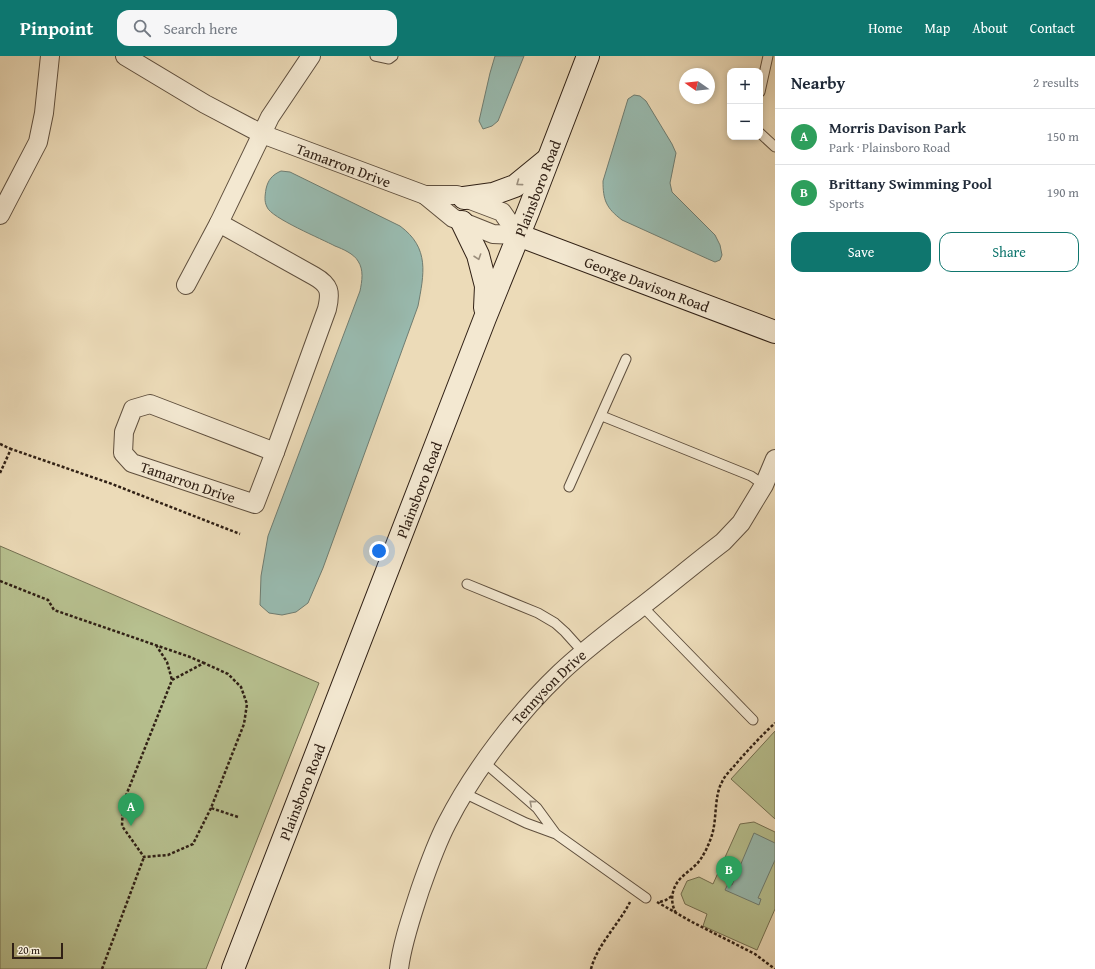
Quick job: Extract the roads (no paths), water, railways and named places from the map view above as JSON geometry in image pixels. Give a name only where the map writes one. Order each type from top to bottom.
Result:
[{"type":"street","points":[[0,215],[38,142],[44,113],[50,56]]},
{"type":"street","name":"Tamarron Drive","points":[[125,56],[205,104],[262,134],[426,195],[453,218],[462,222],[493,234],[518,235]]},
{"type":"street","points":[[186,285],[219,223],[270,117],[311,56]]},
{"type":"street","name":"Plainsboro Road","points":[[233,969],[588,56]]},
{"type":"street","points":[[464,198],[493,194],[515,186],[549,158]]},
{"type":"street","name":"Tamarron Drive","points":[[426,195],[457,195],[502,212],[518,235]]},
{"type":"street","points":[[462,222],[478,255],[486,286],[485,318]]},
{"type":"street","name":"Tamarron Drive","points":[[219,223],[322,280],[328,287],[330,297],[327,309],[275,452],[255,504],[132,463],[123,453],[124,432],[133,409],[150,404],[275,452]]},
{"type":"street","name":"George Davison Road","points":[[518,235],[775,332]]},
{"type":"street","name":"Tennyson Drive","points":[[399,969],[411,920],[432,857],[447,822],[464,792],[484,762],[513,724],[560,673],[583,652],[723,542],[770,489],[775,459]]},
{"type":"lane","points":[[375,56],[389,59],[393,56]]},
{"type":"lane","points":[[763,78],[768,56]]},
{"type":"lane","points":[[763,136],[775,147]]},
{"type":"lane","points":[[569,487],[602,416],[626,359]]},
{"type":"lane","points":[[602,416],[751,476],[770,489]]},
{"type":"lane","points":[[467,584],[538,613],[555,623],[583,652]]},
{"type":"lane","points":[[642,606],[753,720]]},
{"type":"lane","points":[[484,762],[537,808],[556,834]]},
{"type":"lane","points":[[464,792],[526,823],[556,834],[646,898]]},
{"type":"water","points":[[495,56],[524,56],[498,121],[492,126],[483,129],[479,121]]},
{"type":"water","points":[[634,95],[640,96],[646,101],[676,153],[670,183],[672,192],[715,235],[720,245],[722,255],[720,260],[715,262],[622,220],[612,212],[606,203],[603,181],[628,99]]},
{"type":"water","points":[[281,171],[290,172],[400,226],[410,234],[416,243],[420,253],[423,272],[418,306],[323,568],[308,603],[296,612],[282,615],[269,613],[260,605],[261,576],[268,536],[360,291],[362,276],[360,264],[351,254],[277,217],[267,207],[265,198],[268,183],[275,174]]},
{"type":"water","points":[[754,833],[775,843],[775,860],[758,898],[761,899],[759,905],[725,890],[728,884],[732,885]]},
{"type":"place","name":"Morris Davison Park","points":[[131,826]]},
{"type":"place","name":"Brittany Swimming Pool","points":[[729,889]]}]
